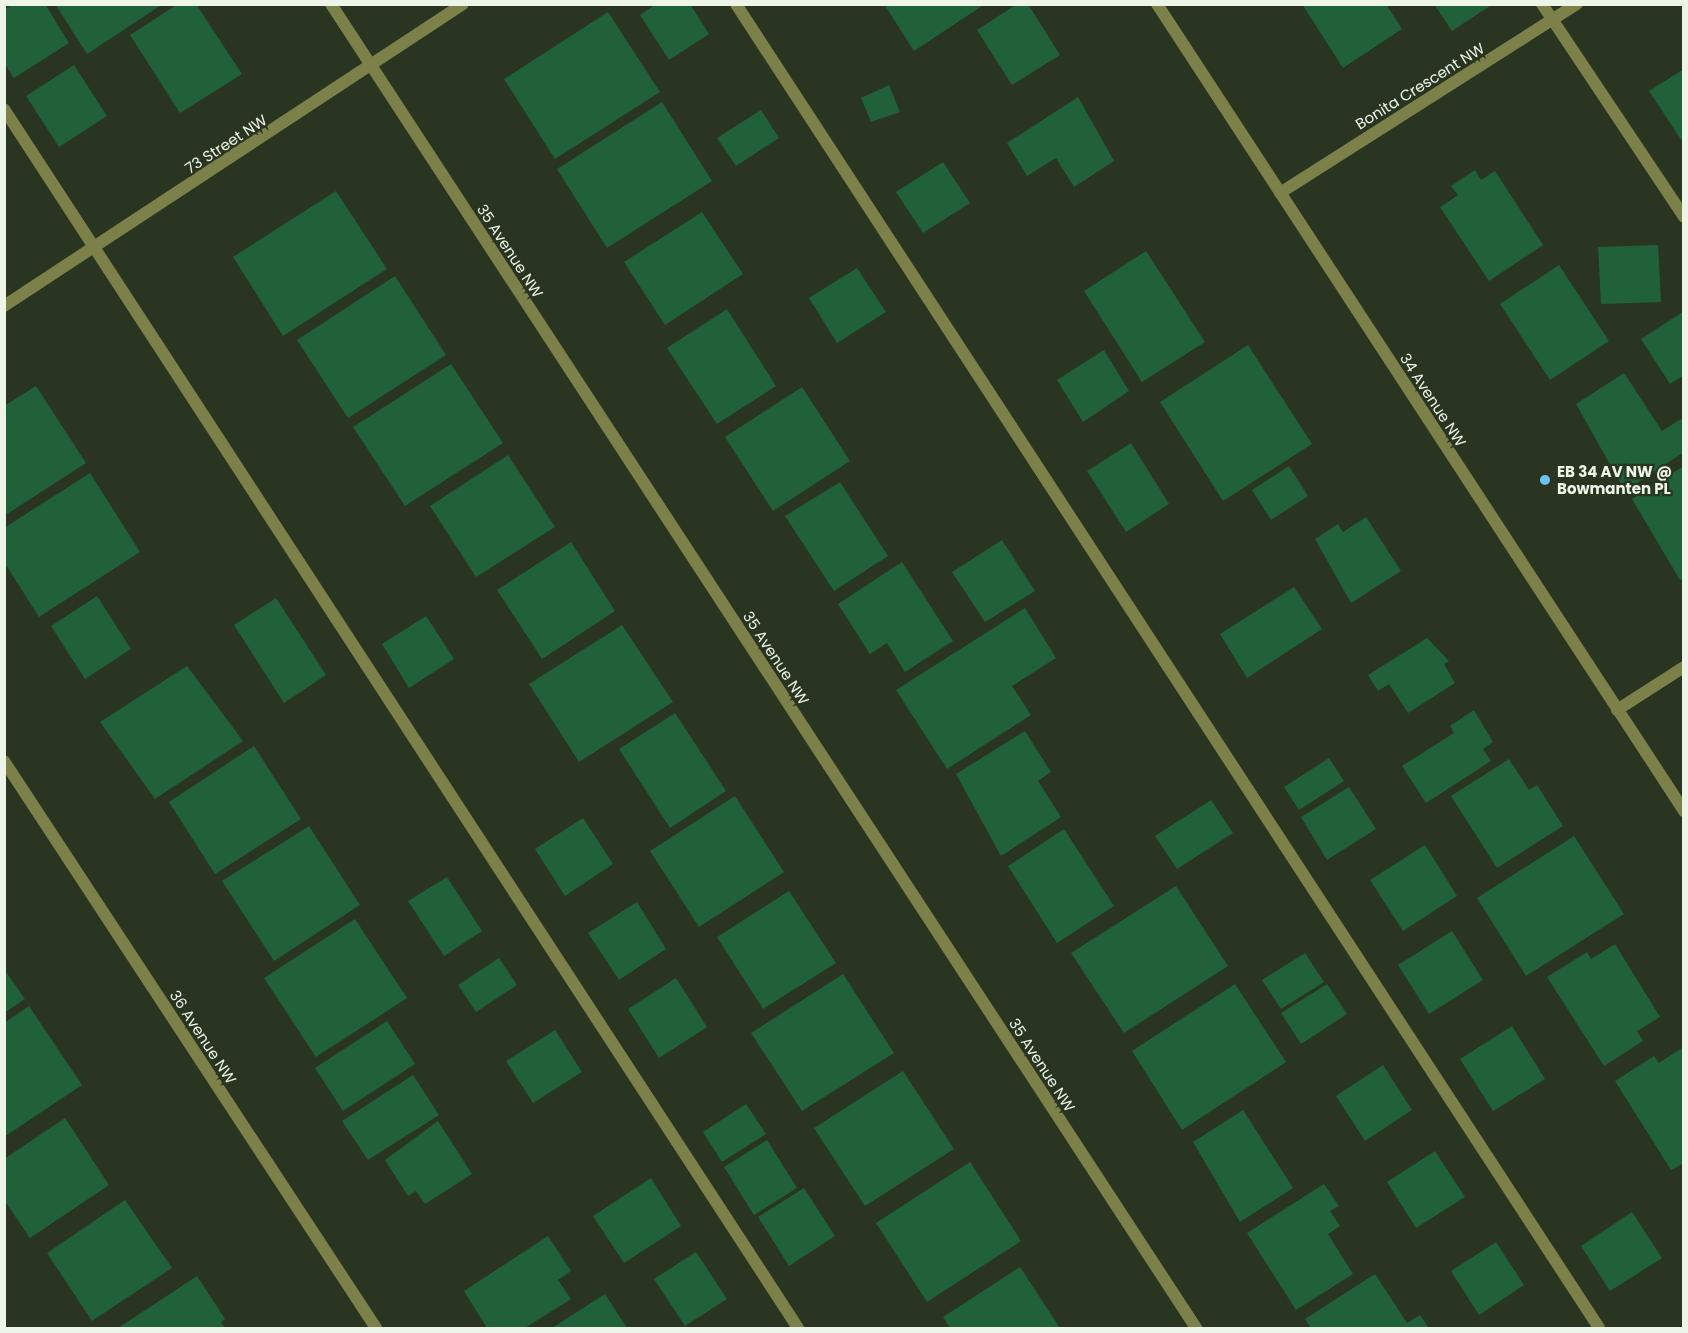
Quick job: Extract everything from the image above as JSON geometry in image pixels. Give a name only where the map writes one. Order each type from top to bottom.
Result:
[{"type":"street","name":"35 Avenue NW","points":[[331,4],[1196,1329]]},
{"type":"street","name":"73 Street NW","points":[[4,306],[463,4]]},
{"type":"street","points":[[736,4],[1599,1329]]},
{"type":"street","name":"34 Avenue NW","points":[[1157,4],[1683,811]]},
{"type":"street","points":[[1542,4],[1683,217]]},
{"type":"street","name":"Bonita Crescent NW","points":[[1280,193],[1576,4]]},
{"type":"street","points":[[4,109],[798,1329]]},
{"type":"street","points":[[1617,710],[1683,667]]},
{"type":"street","name":"36 Avenue NW","points":[[4,761],[376,1329]]},
{"type":"building","points":[[13,4],[45,4],[69,43],[14,78],[4,63],[4,10]]},
{"type":"building","points":[[55,4],[163,4],[87,54]]},
{"type":"building","points":[[178,4],[196,4],[242,74],[180,113],[130,35]]},
{"type":"building","points":[[656,4],[690,4],[709,34],[669,60],[640,15]]},
{"type":"building","points":[[884,4],[985,4],[914,51]]},
{"type":"building","points":[[1017,4],[1028,4],[1060,55],[1012,85],[977,30]]},
{"type":"building","points":[[1302,4],[1386,4],[1402,29],[1343,68]]},
{"type":"building","points":[[1434,4],[1493,4],[1452,31]]},
{"type":"building","points":[[608,12],[660,92],[555,159],[504,79]]},
{"type":"building","points":[[74,65],[107,116],[59,147],[26,96]]},
{"type":"building","points":[[1684,69],[1684,144],[1649,91]]},
{"type":"building","points":[[889,85],[900,112],[871,122],[861,98]]},
{"type":"building","points":[[1078,97],[1114,161],[1074,187],[1056,158],[1027,176],[1007,143]]},
{"type":"building","points":[[662,102],[712,181],[607,248],[557,169]]},
{"type":"building","points":[[761,110],[779,138],[736,166],[717,138]]},
{"type":"building","points":[[943,162],[970,203],[923,233],[896,192]]},
{"type":"building","points":[[1475,170],[1481,180],[1495,171],[1543,245],[1489,281],[1440,207],[1458,195],[1451,186]]},
{"type":"building","points":[[336,191],[387,269],[283,336],[233,257]]},
{"type":"building","points":[[702,212],[743,274],[665,325],[624,262]]},
{"type":"building","points":[[1658,245],[1661,302],[1601,304],[1598,247]]},
{"type":"building","points":[[1146,251],[1205,342],[1142,382],[1084,291]]},
{"type":"building","points":[[1559,265],[1609,341],[1550,380],[1500,304]]},
{"type":"building","points":[[857,268],[886,312],[837,343],[809,298]]},
{"type":"building","points":[[395,276],[446,355],[348,418],[297,340]]},
{"type":"building","points":[[727,309],[776,386],[717,424],[667,348]]},
{"type":"building","points":[[1684,311],[1684,375],[1670,384],[1641,339]]},
{"type":"building","points":[[1248,345],[1312,444],[1223,501],[1160,402]]},
{"type":"building","points":[[1104,350],[1129,391],[1083,422],[1057,380]]},
{"type":"building","points":[[451,364],[503,443],[405,506],[353,427]]},
{"type":"building","points":[[1624,373],[1662,431],[1681,419],[1684,423],[1684,452],[1625,491],[1576,404]]},
{"type":"building","points":[[36,386],[86,463],[4,516],[4,406]]},
{"type":"building","points":[[802,387],[850,461],[773,511],[725,437]]},
{"type":"building","points":[[1131,443],[1169,504],[1126,532],[1087,471]]},
{"type":"building","points":[[508,455],[555,527],[476,577],[430,506]]},
{"type":"building","points":[[1289,466],[1308,496],[1271,520],[1252,490]]},
{"type":"building","points":[[1682,467],[1684,578],[1680,580],[1632,499]]},
{"type":"building","points":[[90,473],[140,552],[39,617],[4,562],[4,528]]},
{"type":"building","points":[[840,482],[888,556],[834,591],[785,516]]},
{"type":"building","points":[[1366,517],[1401,571],[1351,603],[1315,539],[1338,524],[1343,532]]},
{"type":"building","points":[[1002,540],[1035,591],[985,622],[952,572]]},
{"type":"building","points":[[571,542],[615,611],[542,659],[497,590]]},
{"type":"building","points":[[902,562],[953,641],[905,672],[887,643],[870,654],[838,604]]},
{"type":"building","points":[[1294,587],[1322,629],[1247,678],[1220,634]]},
{"type":"building","points":[[97,596],[131,649],[85,679],[51,626]]},
{"type":"building","points":[[276,598],[326,675],[284,703],[234,625]]},
{"type":"building","points":[[1025,608],[1056,658],[1012,686],[1031,715],[947,769],[896,690]]},
{"type":"building","points":[[426,616],[454,659],[409,688],[382,644]]},
{"type":"building","points":[[622,625],[673,702],[579,762],[529,684]]},
{"type":"building","points":[[1427,638],[1449,661],[1444,664],[1455,683],[1408,713],[1389,684],[1378,691],[1368,675]]},
{"type":"building","points":[[187,666],[243,741],[155,799],[100,722]]},
{"type":"building","points":[[1474,710],[1493,742],[1483,749],[1491,761],[1426,803],[1402,766],[1454,733],[1450,726]]},
{"type":"building","points":[[675,713],[726,791],[670,828],[619,749]]},
{"type":"building","points":[[1025,731],[1051,772],[1038,781],[1061,817],[1001,856],[956,774]]},
{"type":"building","points":[[254,746],[301,819],[215,874],[169,802]]},
{"type":"building","points":[[1329,758],[1344,781],[1299,810],[1284,787]]},
{"type":"building","points":[[1509,759],[1529,790],[1537,785],[1563,826],[1497,868],[1451,796]]},
{"type":"building","points":[[1349,787],[1376,829],[1327,860],[1301,817]]},
{"type":"building","points":[[735,796],[784,872],[699,927],[650,851]]},
{"type":"building","points":[[1211,800],[1233,833],[1177,869],[1155,836]]},
{"type":"building","points":[[583,818],[613,864],[565,896],[535,849]]},
{"type":"building","points":[[309,826],[360,905],[274,961],[222,881]]},
{"type":"building","points":[[1064,829],[1114,906],[1057,943],[1008,866]]},
{"type":"building","points":[[1574,836],[1624,914],[1526,976],[1477,898]]},
{"type":"building","points":[[1425,845],[1457,896],[1403,931],[1370,880]]},
{"type":"building","points":[[447,877],[482,931],[444,956],[408,901]]},
{"type":"building","points":[[1176,886],[1228,966],[1124,1033],[1071,953]]},
{"type":"building","points":[[789,891],[836,963],[763,1009],[717,937]]},
{"type":"building","points":[[637,902],[666,949],[619,980],[588,933]]},
{"type":"building","points":[[355,919],[407,998],[316,1057],[264,978]]},
{"type":"building","points":[[1452,931],[1483,980],[1429,1014],[1398,965]]},
{"type":"building","points":[[1615,944],[1660,1017],[1637,1031],[1643,1041],[1604,1066],[1547,977],[1587,952],[1591,959]]},
{"type":"building","points":[[1305,953],[1324,982],[1281,1009],[1262,980]]},
{"type":"building","points":[[499,958],[517,985],[476,1012],[458,985]]},
{"type":"building","points":[[4,969],[25,999],[4,1013]]},
{"type":"building","points":[[843,974],[894,1053],[802,1111],[751,1033]]},
{"type":"building","points":[[676,978],[707,1027],[659,1058],[628,1009]]},
{"type":"building","points":[[1235,984],[1286,1062],[1182,1130],[1132,1051]]},
{"type":"building","points":[[1327,984],[1347,1014],[1301,1044],[1281,1013]]},
{"type":"building","points":[[29,1006],[82,1085],[4,1137],[4,1023]]},
{"type":"building","points":[[387,1021],[415,1064],[343,1111],[315,1068]]},
{"type":"building","points":[[1512,1026],[1545,1079],[1493,1111],[1460,1059]]},
{"type":"building","points":[[555,1030],[582,1072],[533,1103],[506,1061]]},
{"type":"building","points":[[1682,1048],[1684,1163],[1671,1170],[1615,1081],[1654,1056],[1659,1063]]},
{"type":"building","points":[[1383,1065],[1412,1110],[1365,1141],[1336,1096]]},
{"type":"building","points":[[903,1071],[954,1149],[865,1206],[814,1128]]},
{"type":"building","points":[[413,1075],[439,1115],[368,1160],[342,1121]]},
{"type":"building","points":[[746,1104],[766,1134],[722,1162],[703,1132]]},
{"type":"building","points":[[1243,1110],[1293,1188],[1240,1222],[1193,1142]]},
{"type":"building","points":[[65,1118],[109,1185],[30,1238],[4,1200],[4,1159]]},
{"type":"building","points":[[438,1121],[472,1174],[425,1204],[416,1191],[408,1196],[385,1160]]},
{"type":"building","points":[[767,1140],[797,1188],[754,1215],[724,1167]]},
{"type":"building","points":[[1435,1151],[1465,1197],[1416,1228],[1387,1182]]},
{"type":"building","points":[[970,1162],[1021,1241],[927,1302],[876,1223]]},
{"type":"building","points":[[651,1178],[681,1226],[624,1263],[593,1216]]},
{"type":"building","points":[[1324,1184],[1339,1206],[1330,1211],[1340,1226],[1328,1234],[1353,1274],[1296,1310],[1247,1233]]},
{"type":"building","points":[[804,1188],[835,1236],[789,1266],[758,1217]]},
{"type":"building","points":[[125,1200],[172,1268],[92,1321],[47,1253]]},
{"type":"building","points":[[1632,1212],[1662,1258],[1610,1291],[1581,1246]]},
{"type":"building","points":[[548,1236],[571,1271],[558,1280],[571,1299],[525,1328],[487,1328],[464,1291]]},
{"type":"building","points":[[1496,1242],[1524,1285],[1479,1315],[1451,1271]]},
{"type":"building","points":[[696,1252],[727,1299],[685,1326],[654,1279]]},
{"type":"building","points":[[1020,1267],[1060,1328],[950,1328],[943,1317]]},
{"type":"building","points":[[1375,1274],[1407,1323],[1420,1315],[1429,1328],[1311,1328],[1305,1319]]},
{"type":"building","points":[[197,1276],[225,1319],[221,1322],[225,1328],[118,1328]]},
{"type":"building","points":[[605,1294],[627,1328],[552,1328]]},
{"type":"place","name":"EB 34 AV NW @ Bowmanten PL","points":[[1545,480]]}]
